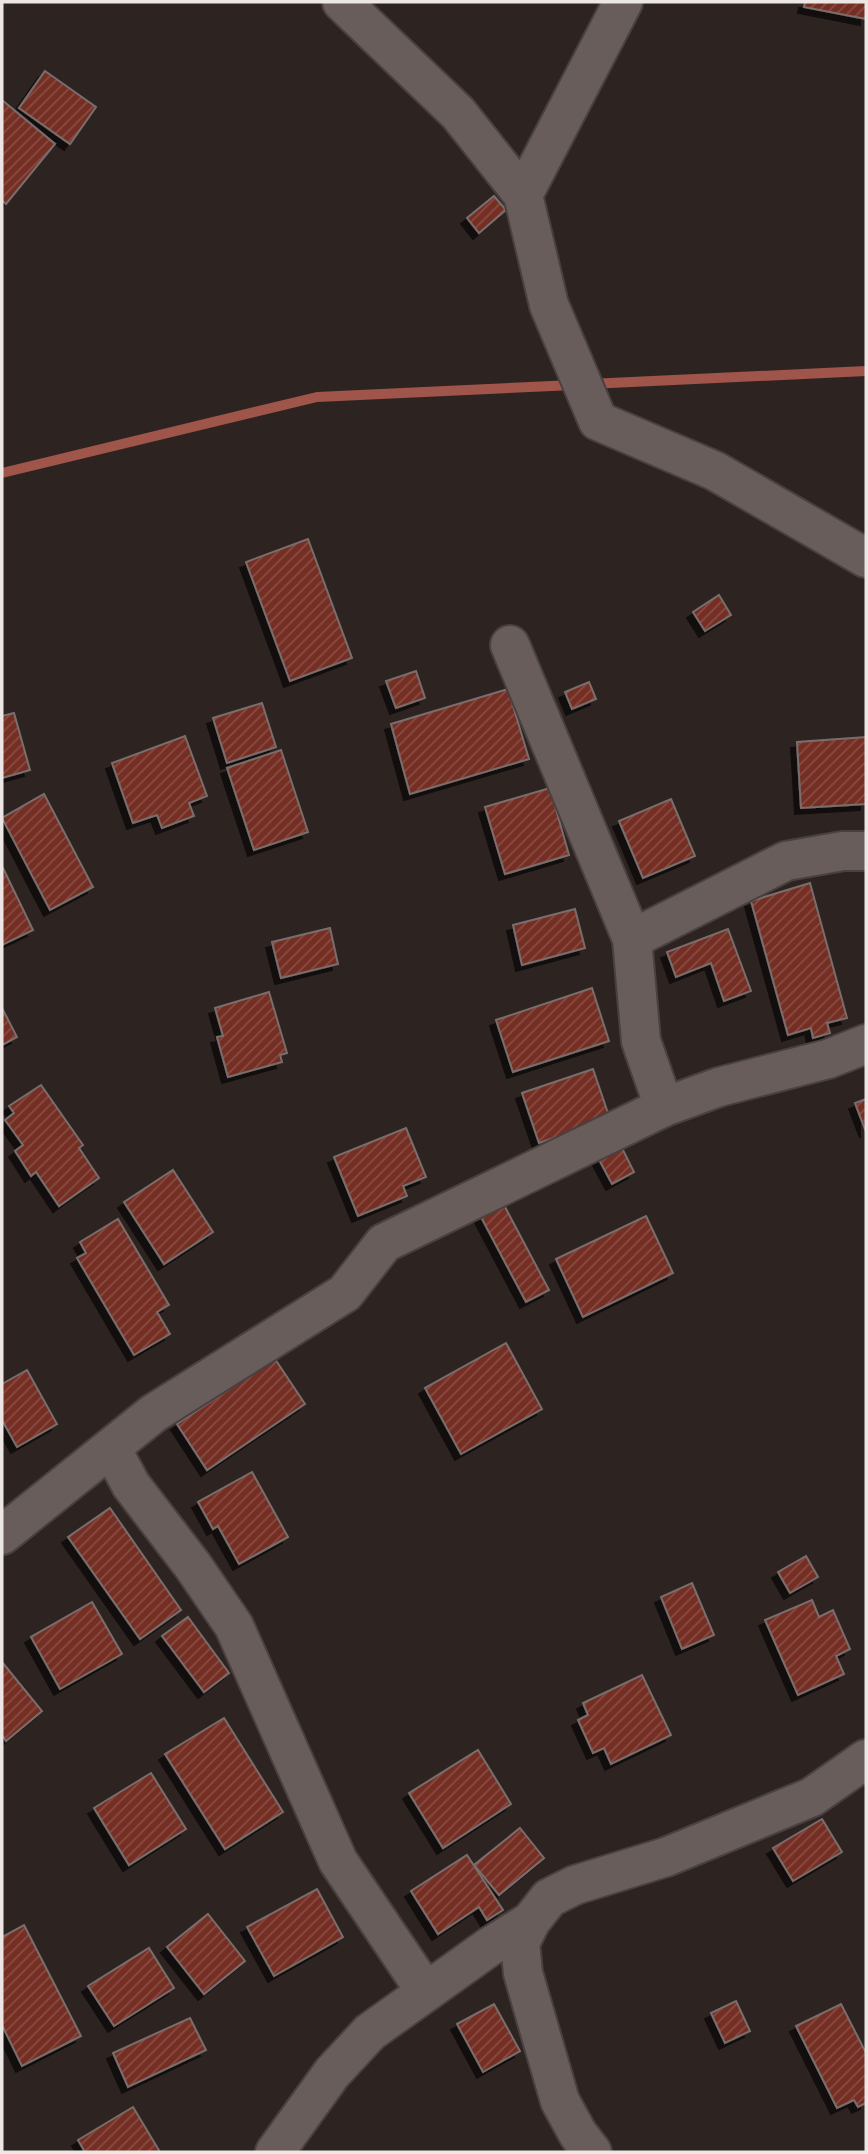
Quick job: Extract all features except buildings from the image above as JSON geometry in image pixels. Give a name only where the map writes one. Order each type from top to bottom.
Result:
[{"type":"street","points":[[342,2],[458,113],[523,195],[548,305],[598,421],[715,471],[866,558]]},
{"type":"street","points":[[523,195],[623,2]]},
{"type":"street","points":[[510,645],[632,939],[641,1041],[664,1107]]},
{"type":"street","points":[[632,939],[786,862],[843,851],[866,851]]},
{"type":"street","points":[[2,1535],[154,1413],[345,1293],[384,1243],[664,1107],[719,1087],[828,1059],[866,1044]]},
{"type":"street","points":[[111,1448],[131,1485],[193,1566],[233,1626],[338,1861],[426,1992]]},
{"type":"street","points":[[592,2152],[578,2134],[560,2101],[523,1973],[520,1943],[531,1921],[549,1898],[575,1885],[666,1857],[812,1797],[866,1759]]},
{"type":"street","points":[[275,2152],[332,2073],[370,2032],[531,1921]]},
{"type":"waterway","points":[[589,384],[866,371]]},
{"type":"waterway","points":[[2,473],[317,397],[573,385]]}]
